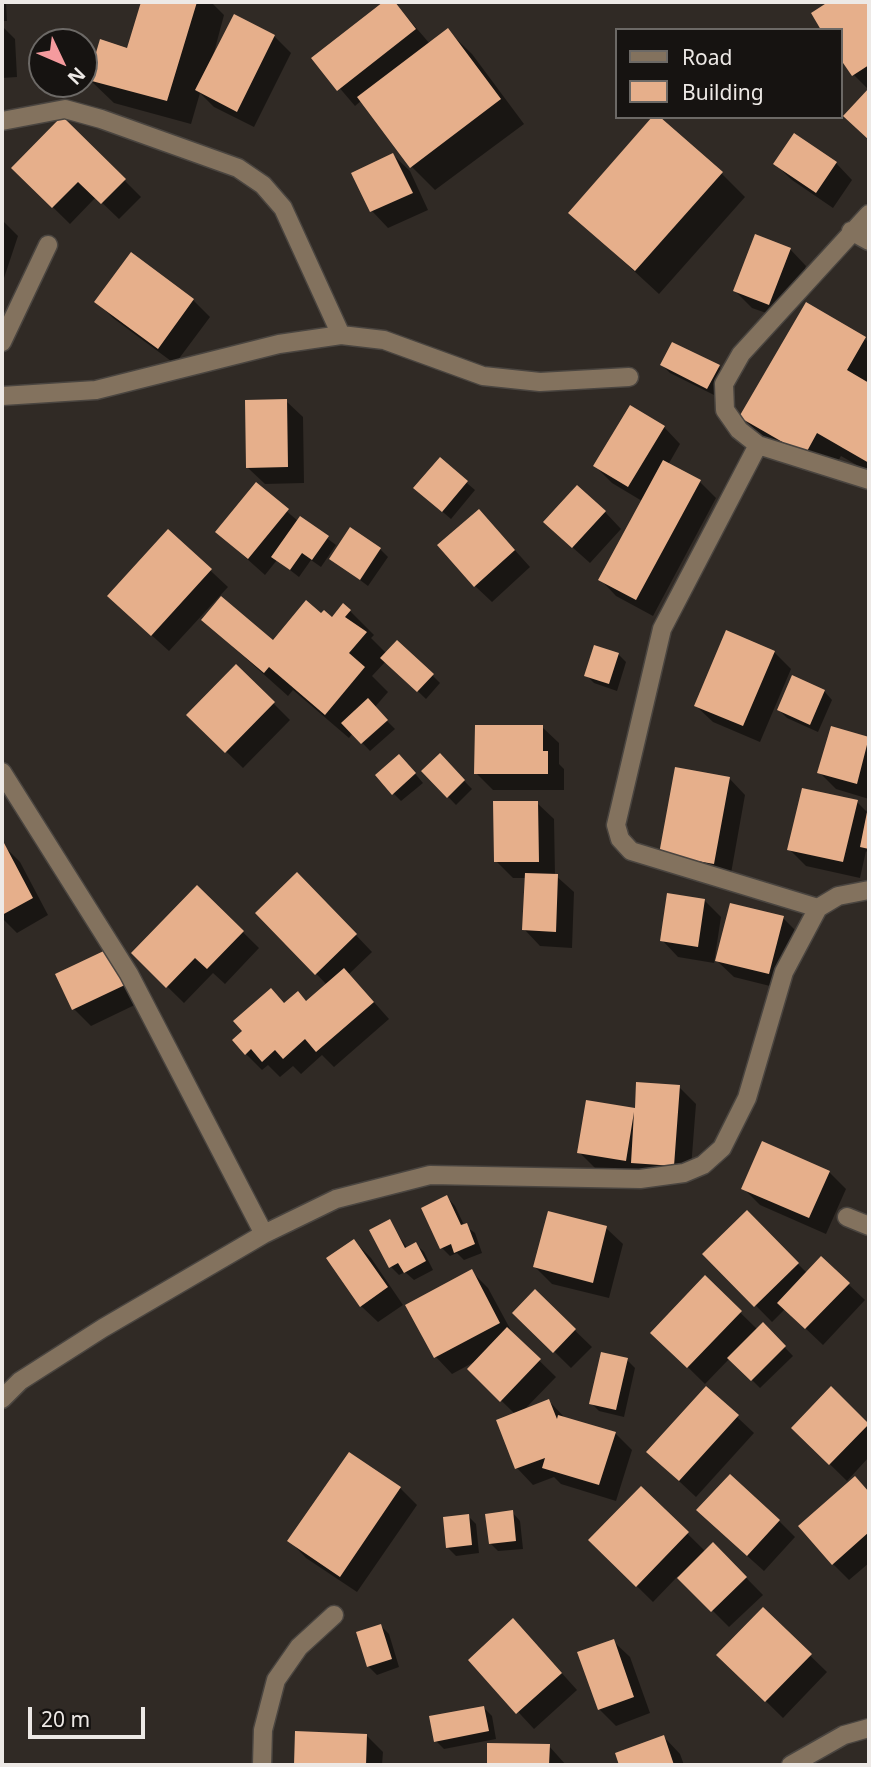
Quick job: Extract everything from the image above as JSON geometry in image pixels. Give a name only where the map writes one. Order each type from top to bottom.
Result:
[{"type":"street","points":[[2,121],[65,109],[101,118],[238,168],[263,185],[283,208],[341,335]]},
{"type":"street","points":[[869,214],[741,354],[724,384],[724,410],[739,430],[758,445],[869,480]]},
{"type":"street","points":[[851,231],[869,241]]},
{"type":"street","points":[[2,342],[48,245]]},
{"type":"street","points":[[2,396],[96,390],[279,344],[341,335],[384,340],[483,376],[540,382],[629,377]]},
{"type":"street","points":[[758,445],[662,629],[616,825],[620,839],[631,851],[818,908]]},
{"type":"street","points":[[2,772],[129,974],[264,1234]]},
{"type":"street","points":[[2,1399],[20,1381],[103,1328],[264,1234],[337,1199],[430,1175],[640,1179],[684,1173],[703,1165],[722,1148],[747,1098],[784,972],[818,908],[838,896],[869,890]]},
{"type":"street","points":[[847,1217],[869,1226]]},
{"type":"street","points":[[262,1765],[263,1730],[276,1680],[299,1647],[334,1615]]},
{"type":"street","points":[[791,1765],[844,1735],[869,1728]]},
{"type":"building","points":[[141,2],[197,2],[167,101],[98,83],[100,39],[127,48]]},
{"type":"building","points":[[383,2],[395,2],[416,29],[337,91],[311,58]]},
{"type":"building","points":[[828,2],[869,2],[869,65],[852,76],[843,63],[843,28],[820,28],[811,13]]},
{"type":"building","points":[[234,14],[275,35],[237,112],[195,90]]},
{"type":"building","points":[[448,28],[501,99],[410,168],[357,97]]},
{"type":"building","points":[[869,88],[869,140],[843,116]]},
{"type":"building","points":[[62,116],[126,179],[101,204],[78,182],[52,208],[11,168]]},
{"type":"building","points":[[650,119],[662,119],[723,172],[635,271],[568,213]]},
{"type":"building","points":[[794,133],[837,162],[816,193],[773,164]]},
{"type":"building","points":[[393,153],[413,193],[370,212],[351,173]]},
{"type":"building","points":[[755,234],[791,248],[769,305],[733,291]]},
{"type":"building","points":[[131,252],[194,299],[158,349],[94,302]]},
{"type":"building","points":[[806,302],[866,337],[847,370],[869,383],[869,463],[817,433],[805,455],[739,417]]},
{"type":"building","points":[[672,342],[720,365],[707,389],[660,365]]},
{"type":"building","points":[[287,399],[288,467],[246,468],[245,400]]},
{"type":"building","points":[[630,405],[665,426],[628,487],[593,466]]},
{"type":"building","points":[[440,457],[468,481],[442,512],[413,488]]},
{"type":"building","points":[[663,460],[701,480],[636,600],[598,580]]},
{"type":"building","points":[[256,482],[289,509],[248,559],[215,532]]},
{"type":"building","points":[[577,485],[606,511],[572,548],[543,522]]},
{"type":"building","points":[[479,509],[515,550],[474,587],[437,545]]},
{"type":"building","points":[[300,516],[329,536],[312,560],[302,553],[290,570],[271,557]]},
{"type":"building","points":[[350,527],[381,548],[360,580],[329,559]]},
{"type":"building","points":[[168,529],[212,569],[151,636],[107,596]]},
{"type":"building","points":[[221,596],[273,640],[306,600],[321,613],[324,610],[332,617],[343,603],[351,610],[345,617],[367,632],[349,653],[365,667],[325,715],[269,667],[264,673],[201,620]]},
{"type":"building","points":[[726,630],[775,651],[743,726],[694,706]]},
{"type":"building","points":[[397,640],[434,674],[417,692],[380,658]]},
{"type":"building","points":[[594,645],[619,653],[609,684],[584,676]]},
{"type":"building","points":[[236,664],[275,702],[225,753],[186,715]]},
{"type":"building","points":[[792,675],[825,690],[810,725],[777,710]]},
{"type":"building","points":[[368,698],[388,720],[361,744],[341,723]]},
{"type":"building","points":[[475,725],[543,725],[543,751],[548,751],[548,774],[474,774]]},
{"type":"building","points":[[831,726],[869,737],[857,784],[817,773]]},
{"type":"building","points":[[440,753],[465,780],[447,798],[421,771]]},
{"type":"building","points":[[399,754],[416,773],[392,795],[375,775]]},
{"type":"building","points":[[675,767],[730,777],[714,864],[659,854]]},
{"type":"building","points":[[802,788],[858,800],[843,862],[787,850]]},
{"type":"building","points":[[493,801],[538,801],[539,862],[494,862]]},
{"type":"building","points":[[869,807],[869,849],[860,847]]},
{"type":"building","points":[[4,843],[33,898],[2,915],[2,844]]},
{"type":"building","points":[[297,872],[357,934],[315,975],[255,913]]},
{"type":"building","points":[[525,873],[558,874],[556,932],[522,930]]},
{"type":"building","points":[[197,885],[244,931],[207,969],[195,958],[166,988],[131,953]]},
{"type":"building","points":[[667,893],[705,899],[698,947],[660,941]]},
{"type":"building","points":[[730,903],[784,916],[769,974],[715,961]]},
{"type":"building","points":[[110,948],[127,984],[72,1010],[55,974]]},
{"type":"building","points":[[344,968],[374,1002],[316,1052],[305,1039],[283,1059],[275,1050],[262,1062],[251,1049],[245,1055],[232,1040],[242,1031],[233,1021],[271,988],[284,1003],[298,991],[306,1001]]},
{"type":"building","points":[[636,1082],[680,1085],[674,1166],[631,1163],[634,1112],[626,1161],[577,1153],[586,1100],[635,1108]]},
{"type":"building","points":[[762,1141],[830,1171],[809,1218],[741,1189]]},
{"type":"building","points":[[447,1195],[461,1225],[467,1223],[475,1244],[454,1253],[451,1244],[440,1249],[421,1208]]},
{"type":"building","points":[[747,1210],[799,1263],[754,1307],[702,1254]]},
{"type":"building","points":[[548,1211],[607,1226],[593,1283],[533,1267]]},
{"type":"building","points":[[390,1219],[405,1248],[416,1242],[426,1261],[404,1273],[398,1263],[389,1268],[369,1230]]},
{"type":"building","points":[[354,1239],[388,1287],[360,1307],[326,1258]]},
{"type":"building","points":[[821,1256],[850,1283],[805,1329],[777,1303]]},
{"type":"building","points":[[472,1269],[500,1323],[434,1358],[405,1305]]},
{"type":"building","points":[[705,1275],[742,1311],[687,1368],[650,1333]]},
{"type":"building","points":[[535,1289],[576,1329],[553,1353],[512,1313]]},
{"type":"building","points":[[763,1322],[786,1346],[751,1381],[727,1358]]},
{"type":"building","points":[[507,1327],[541,1359],[500,1402],[467,1369]]},
{"type":"building","points":[[601,1352],[628,1358],[616,1410],[589,1404]]},
{"type":"building","points":[[706,1386],[739,1415],[679,1481],[646,1452]]},
{"type":"building","points":[[831,1386],[869,1424],[829,1465],[791,1428]]},
{"type":"building","points":[[549,1399],[557,1419],[558,1415],[616,1432],[599,1485],[542,1468],[545,1458],[515,1469],[496,1420]]},
{"type":"building","points":[[349,1452],[401,1487],[340,1577],[287,1541]]},
{"type":"building","points":[[730,1474],[780,1520],[747,1556],[696,1510]]},
{"type":"building","points":[[855,1476],[869,1492],[869,1532],[832,1565],[798,1526]]},
{"type":"building","points":[[641,1486],[689,1532],[636,1587],[588,1540]]},
{"type":"building","points":[[513,1510],[516,1541],[489,1544],[485,1514]]},
{"type":"building","points":[[469,1514],[472,1545],[446,1548],[443,1517]]},
{"type":"building","points":[[713,1542],[747,1577],[711,1612],[677,1578]]},
{"type":"building","points":[[763,1607],[812,1654],[765,1702],[716,1655]]},
{"type":"building","points":[[513,1618],[562,1673],[516,1714],[468,1660]]},
{"type":"building","points":[[381,1624],[392,1659],[367,1667],[356,1632]]},
{"type":"building","points":[[614,1639],[634,1697],[598,1710],[577,1652]]},
{"type":"building","points":[[484,1706],[489,1731],[434,1742],[429,1716]]},
{"type":"building","points":[[295,1731],[367,1734],[366,1765],[294,1765]]},
{"type":"building","points":[[664,1735],[674,1765],[619,1765],[615,1753]]},
{"type":"building","points":[[487,1743],[550,1744],[549,1765],[487,1765]]}]
